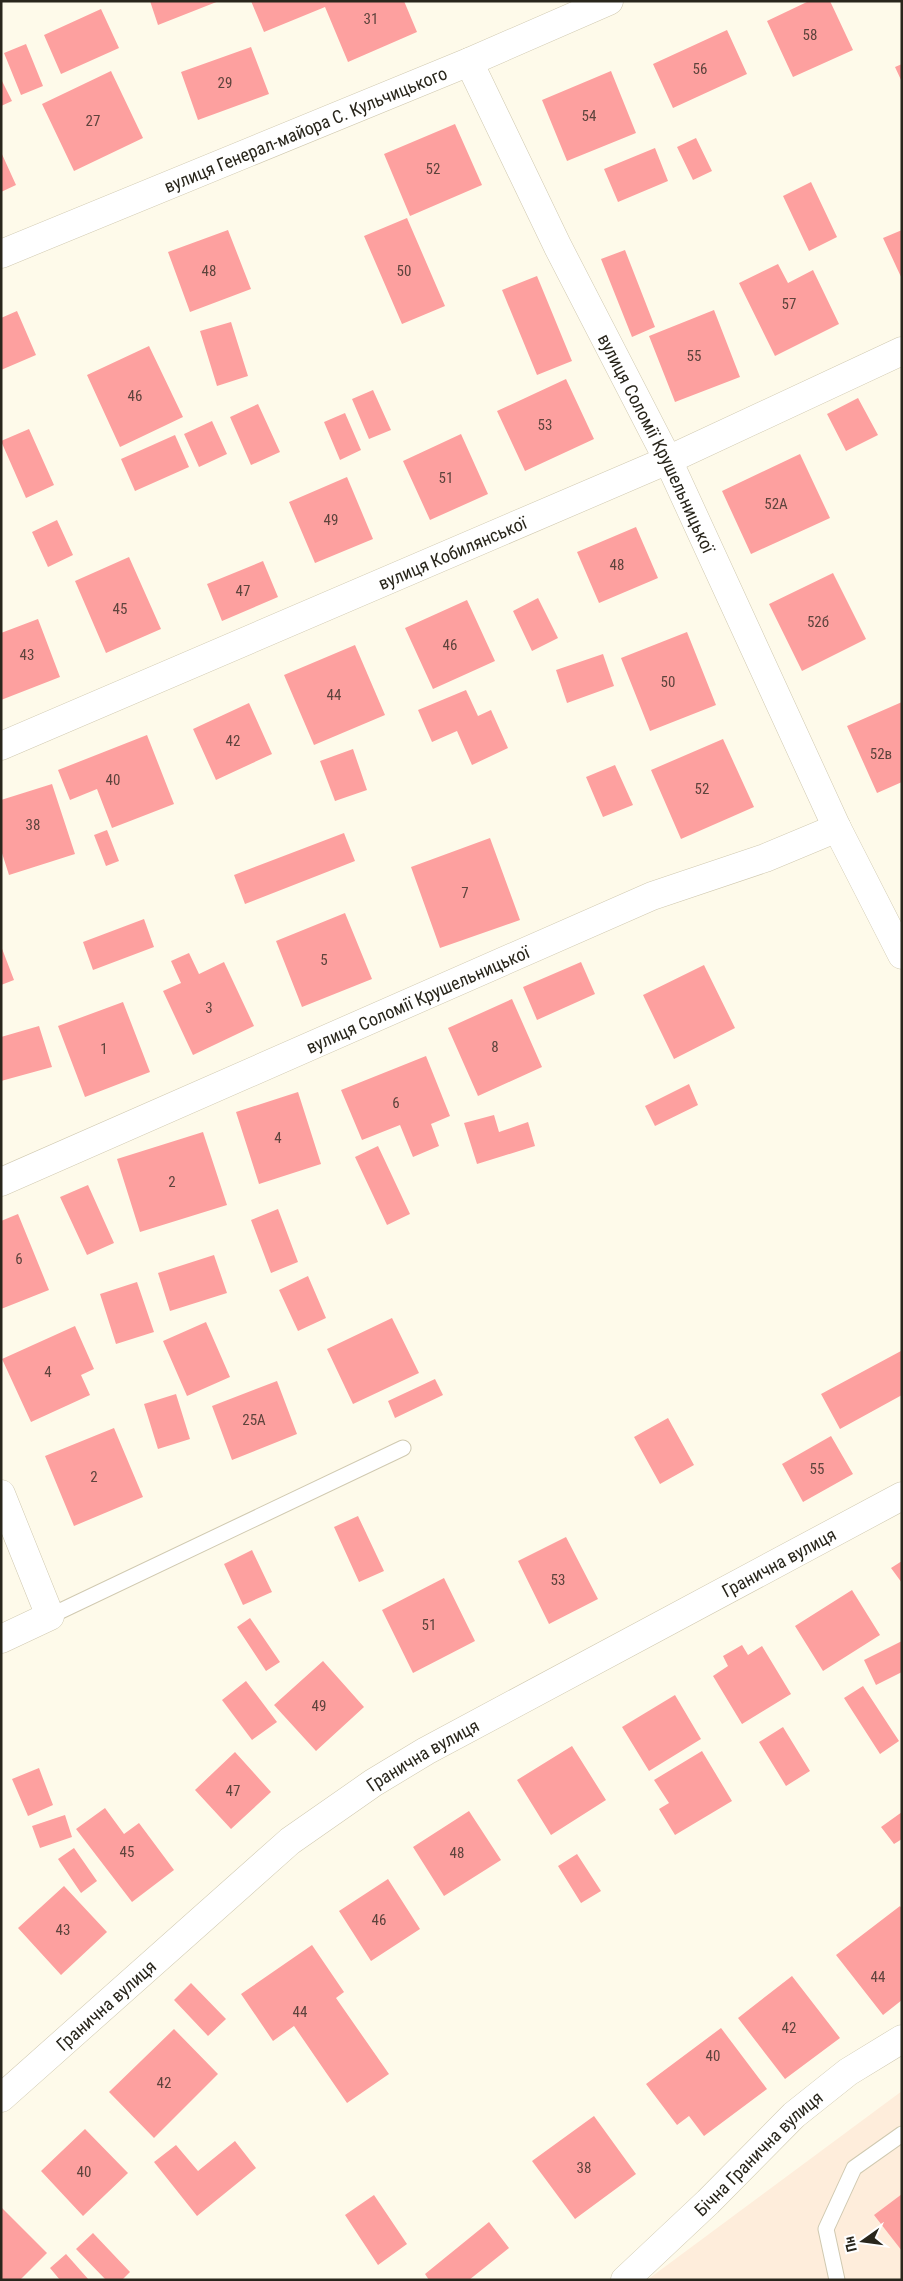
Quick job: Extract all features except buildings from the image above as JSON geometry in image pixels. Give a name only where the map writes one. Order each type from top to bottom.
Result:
[{"type":"street","name":"вулиця Генерал-майора С. Кульчицького","points":[[1,254],[469,62],[609,1]]},
{"type":"street","name":"вулиця Соломії Крушельницької","points":[[469,62],[558,247],[668,460],[838,828],[902,954]]},
{"type":"street","name":"вулиця Кобилянської","points":[[1,746],[668,460],[902,351]]},
{"type":"street","name":"вулиця Соломії Крушельницької","points":[[1,1182],[652,896],[765,858],[838,828]]},
{"type":"street","points":[[1,1494],[50,1616],[1,1639]]},
{"type":"street","name":"Гранична вулиця","points":[[1,2098],[290,1841],[332,1810],[442,1742],[902,1496]]},
{"type":"street","name":"Бічна Гранична вулиця","points":[[625,2280],[708,2202],[794,2115],[848,2072],[902,2039]]},
{"type":"lane","points":[[50,1616],[403,1448]]},
{"type":"lane","points":[[837,2280],[826,2230],[830,2221],[854,2168],[902,2134]]},
{"type":"shaded area","points":[[902,2091],[902,2280],[647,2280]]}]
